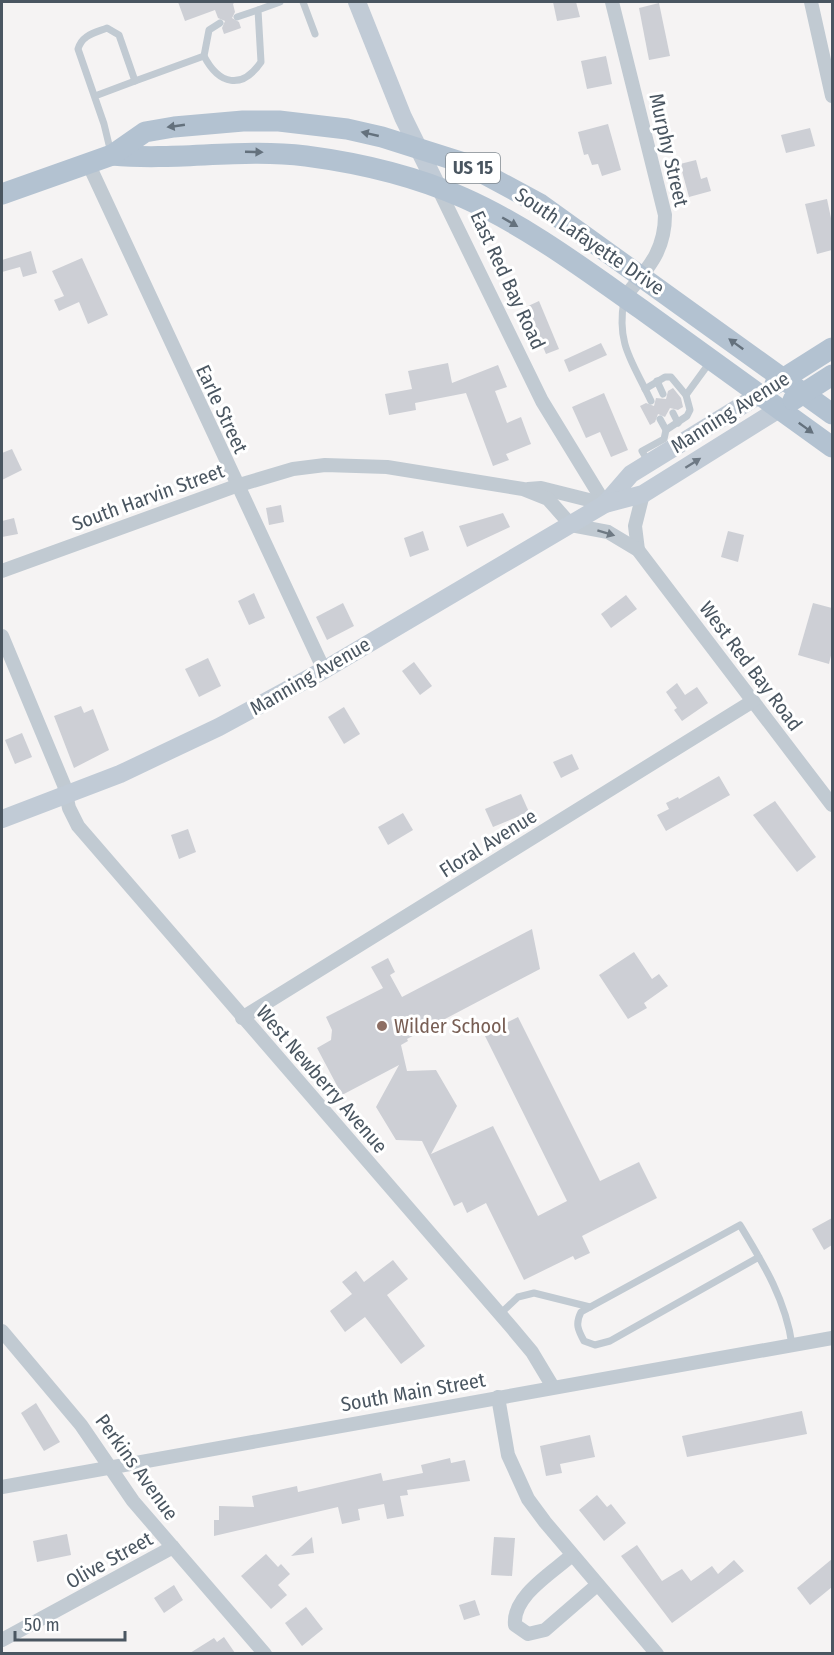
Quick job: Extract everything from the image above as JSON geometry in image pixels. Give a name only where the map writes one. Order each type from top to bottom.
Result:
[{"type":"main road","name":"East Red Bay Road","points":[[357,2],[416,146],[438,188]]},
{"type":"main road","name":"South Lafayette Drive","points":[[2,194],[112,155],[145,132],[208,123],[243,121],[312,124],[347,129],[416,146],[464,163],[502,181],[562,219],[804,393]]},
{"type":"main road","name":"South Lafayette Drive","points":[[112,155],[154,159],[211,153],[276,153],[345,163],[438,188],[513,224],[624,298],[759,394]]},
{"type":"main road","name":"Manning Avenue","points":[[605,504],[631,474],[832,348]]},
{"type":"main road","name":"Manning Avenue","points":[[2,819],[120,774],[219,727],[324,670],[605,504],[643,494],[832,375]]},
{"type":"main road","name":"US 15","points":[[804,393],[832,414]]},
{"type":"main road","name":"US 15","points":[[759,394],[832,447]]},
{"type":"street","name":"Murphy Street","points":[[612,2],[665,215],[660,249],[624,298]]},
{"type":"street","points":[[810,2],[832,96]]},
{"type":"street","name":"Earle Street","points":[[88,163],[236,486],[324,670]]},
{"type":"street","name":"East Red Bay Road","points":[[438,188],[542,402],[605,504]]},
{"type":"street","name":"South Harvin Street","points":[[2,570],[236,486],[293,469],[352,465],[387,467],[523,489],[542,488],[605,504]]},
{"type":"street","name":"South Harvin Street","points":[[523,489],[548,499],[571,525]]},
{"type":"street","points":[[638,550],[634,532],[643,494]]},
{"type":"street","name":"West Red Bay Road","points":[[571,525],[608,532],[638,550],[832,805]]},
{"type":"street","name":"West Newberry Avenue","points":[[2,636],[64,784],[78,826],[500,1314],[532,1352],[553,1387]]},
{"type":"street","name":"Floral Avenue","points":[[242,1017],[753,701]]},
{"type":"street","name":"Perkins Avenue","points":[[2,1331],[81,1425],[133,1501],[265,1653]]},
{"type":"street","name":"South Main Street","points":[[2,1487],[832,1338]]},
{"type":"street","points":[[498,1397],[508,1455],[516,1478],[545,1522],[657,1653]]},
{"type":"street","name":"Olive Street","points":[[2,1641],[173,1547]]},
{"type":"street","points":[[572,1555],[522,1600],[514,1614],[515,1625],[528,1634],[545,1630],[597,1585]]},
{"type":"lane","points":[[237,17],[280,2]]},
{"type":"lane","points":[[303,2],[315,34]]},
{"type":"lane","points":[[220,23],[209,30],[204,56],[219,77],[232,81],[246,79],[255,72],[261,62],[258,10]]},
{"type":"lane","points":[[112,155],[95,96],[78,49],[81,41],[88,35],[107,28],[119,35],[135,81]]},
{"type":"lane","points":[[95,96],[204,56]]},
{"type":"lane","points":[[624,298],[620,323],[623,343],[651,401]]},
{"type":"lane","points":[[686,395],[711,360]]},
{"type":"lane","points":[[645,388],[664,376],[670,377],[686,395],[690,410],[687,416],[666,430]]},
{"type":"lane","points":[[657,381],[663,394]]},
{"type":"lane","points":[[673,412],[678,423]]},
{"type":"lane","points":[[687,416],[697,433]]},
{"type":"lane","points":[[649,463],[642,451],[664,439],[666,430],[660,419]]},
{"type":"lane","points":[[759,1257],[610,1341],[595,1345],[584,1341],[578,1330],[577,1320],[581,1312],[740,1225],[759,1257],[783,1304],[792,1345]]},
{"type":"lane","points":[[500,1314],[518,1297],[534,1293],[590,1307]]},
{"type":"building","points":[[178,2],[235,2],[233,4],[235,12],[232,18],[239,22],[241,28],[224,34],[222,28],[225,21],[218,18],[215,10],[185,21]]},
{"type":"building","points":[[553,2],[576,2],[580,17],[557,21]]},
{"type":"building","points":[[659,3],[670,56],[649,60],[639,8]]},
{"type":"building","points":[[606,56],[612,84],[587,89],[581,61]]},
{"type":"building","points":[[608,124],[621,170],[602,176],[598,164],[592,165],[588,154],[584,155],[578,132]]},
{"type":"building","points":[[810,128],[815,146],[786,153],[781,135]]},
{"type":"building","points":[[696,160],[701,179],[707,177],[711,191],[689,197],[680,164]]},
{"type":"building","points":[[827,199],[832,223],[832,250],[817,254],[805,204]]},
{"type":"building","points":[[31,251],[37,273],[23,277],[20,267],[2,272],[2,260]]},
{"type":"building","points":[[82,258],[108,315],[88,324],[79,302],[59,311],[54,300],[64,296],[52,271]]},
{"type":"building","points":[[539,301],[559,349],[546,354],[526,307]]},
{"type":"building","points":[[601,343],[607,355],[569,372],[564,360]]},
{"type":"building","points":[[448,363],[452,383],[498,365],[507,387],[495,391],[507,423],[521,417],[531,444],[506,454],[509,460],[493,466],[466,393],[415,403],[416,410],[389,415],[385,394],[412,389],[408,371]]},
{"type":"building","points":[[673,388],[681,398],[683,407],[678,410],[670,408],[665,417],[658,414],[655,422],[650,425],[640,406],[646,403],[654,406],[656,398],[666,399],[668,391]]},
{"type":"building","points":[[604,393],[628,450],[611,457],[600,432],[586,438],[572,407]]},
{"type":"building","points":[[12,449],[22,470],[2,480],[2,453]]},
{"type":"building","points":[[281,505],[284,522],[269,525],[266,508]]},
{"type":"building","points":[[503,513],[510,527],[467,547],[459,526]]},
{"type":"building","points":[[14,518],[18,534],[2,537],[2,521]]},
{"type":"building","points":[[423,531],[429,550],[410,557],[404,538]]},
{"type":"building","points":[[728,531],[744,535],[738,562],[721,557]]},
{"type":"building","points":[[254,593],[265,618],[249,625],[238,601]]},
{"type":"building","points":[[626,595],[637,609],[611,628],[601,614]]},
{"type":"building","points":[[343,603],[354,626],[327,640],[316,617]]},
{"type":"building","points":[[813,603],[832,608],[832,651],[829,664],[798,655]]},
{"type":"building","points":[[208,658],[221,686],[199,697],[185,669]]},
{"type":"building","points":[[414,662],[432,686],[420,695],[402,671]]},
{"type":"building","points":[[677,683],[685,695],[697,687],[708,703],[682,721],[674,710],[677,708],[666,692]]},
{"type":"building","points":[[81,706],[84,713],[93,709],[109,750],[74,768],[54,716]]},
{"type":"building","points":[[344,707],[360,734],[344,744],[328,717]]},
{"type":"building","points":[[22,733],[32,757],[15,764],[5,740]]},
{"type":"building","points":[[572,754],[579,769],[561,778],[553,762]]},
{"type":"building","points":[[719,776],[730,795],[666,831],[657,815],[669,809],[666,803],[678,797],[679,799]]},
{"type":"building","points":[[521,794],[529,812],[493,827],[485,809]]},
{"type":"building","points":[[775,801],[816,857],[797,872],[753,815]]},
{"type":"building","points":[[403,813],[413,830],[388,845],[378,827]]},
{"type":"building","points":[[188,829],[196,852],[179,859],[171,835]]},
{"type":"building","points":[[532,929],[540,969],[407,1039],[408,1041],[401,1045],[407,1071],[436,1070],[457,1106],[431,1154],[493,1126],[538,1216],[567,1201],[484,1034],[518,1017],[600,1181],[639,1162],[657,1198],[582,1236],[590,1253],[575,1260],[573,1256],[524,1280],[486,1203],[467,1213],[462,1202],[454,1206],[422,1141],[396,1140],[376,1107],[399,1065],[342,1095],[317,1048],[331,1040],[332,1030],[326,1017],[383,988],[371,967],[388,958],[395,972],[390,975],[402,997]]},
{"type":"building","points":[[634,952],[652,979],[659,974],[668,986],[644,1003],[647,1008],[628,1019],[599,975]]},
{"type":"building","points":[[832,1218],[832,1245],[824,1250],[812,1229]]},
{"type":"building","points":[[393,1260],[408,1279],[387,1295],[425,1346],[401,1364],[365,1317],[345,1332],[330,1311],[352,1294],[342,1282],[356,1271],[364,1282]]},
{"type":"building","points":[[36,1403],[60,1442],[44,1451],[21,1413]]},
{"type":"building","points":[[802,1411],[807,1434],[687,1457],[682,1436]]},
{"type":"building","points":[[590,1435],[595,1457],[560,1464],[562,1473],[546,1476],[540,1446]]},
{"type":"building","points":[[450,1458],[451,1463],[465,1460],[470,1481],[407,1490],[408,1495],[400,1496],[404,1516],[387,1519],[384,1504],[358,1509],[360,1520],[342,1524],[338,1507],[214,1536],[214,1520],[219,1520],[219,1506],[254,1507],[252,1496],[297,1486],[298,1492],[381,1473],[383,1481],[423,1473],[421,1465]]},
{"type":"building","points":[[597,1495],[607,1507],[611,1504],[626,1523],[604,1541],[579,1510]]},
{"type":"building","points":[[67,1534],[71,1555],[37,1562],[33,1541]]},
{"type":"building","points":[[312,1537],[314,1553],[291,1556]]},
{"type":"building","points":[[494,1537],[515,1538],[512,1576],[491,1575]]},
{"type":"building","points":[[637,1545],[662,1581],[682,1569],[691,1581],[712,1566],[718,1574],[734,1560],[744,1571],[672,1623],[621,1556]]},
{"type":"building","points":[[266,1554],[278,1567],[281,1564],[290,1574],[278,1585],[287,1595],[271,1609],[241,1576]]},
{"type":"building","points":[[832,1559],[832,1587],[810,1605],[797,1588]]},
{"type":"building","points":[[174,1585],[183,1600],[164,1613],[154,1598]]},
{"type":"building","points":[[475,1600],[480,1615],[464,1620],[459,1605]]},
{"type":"building","points":[[306,1607],[323,1629],[302,1646],[285,1623]]},
{"type":"building","points":[[224,1637],[235,1653],[190,1653],[214,1638],[217,1642]]},
{"type":"place","name":"Wilder School","points":[[382,1026]]}]
